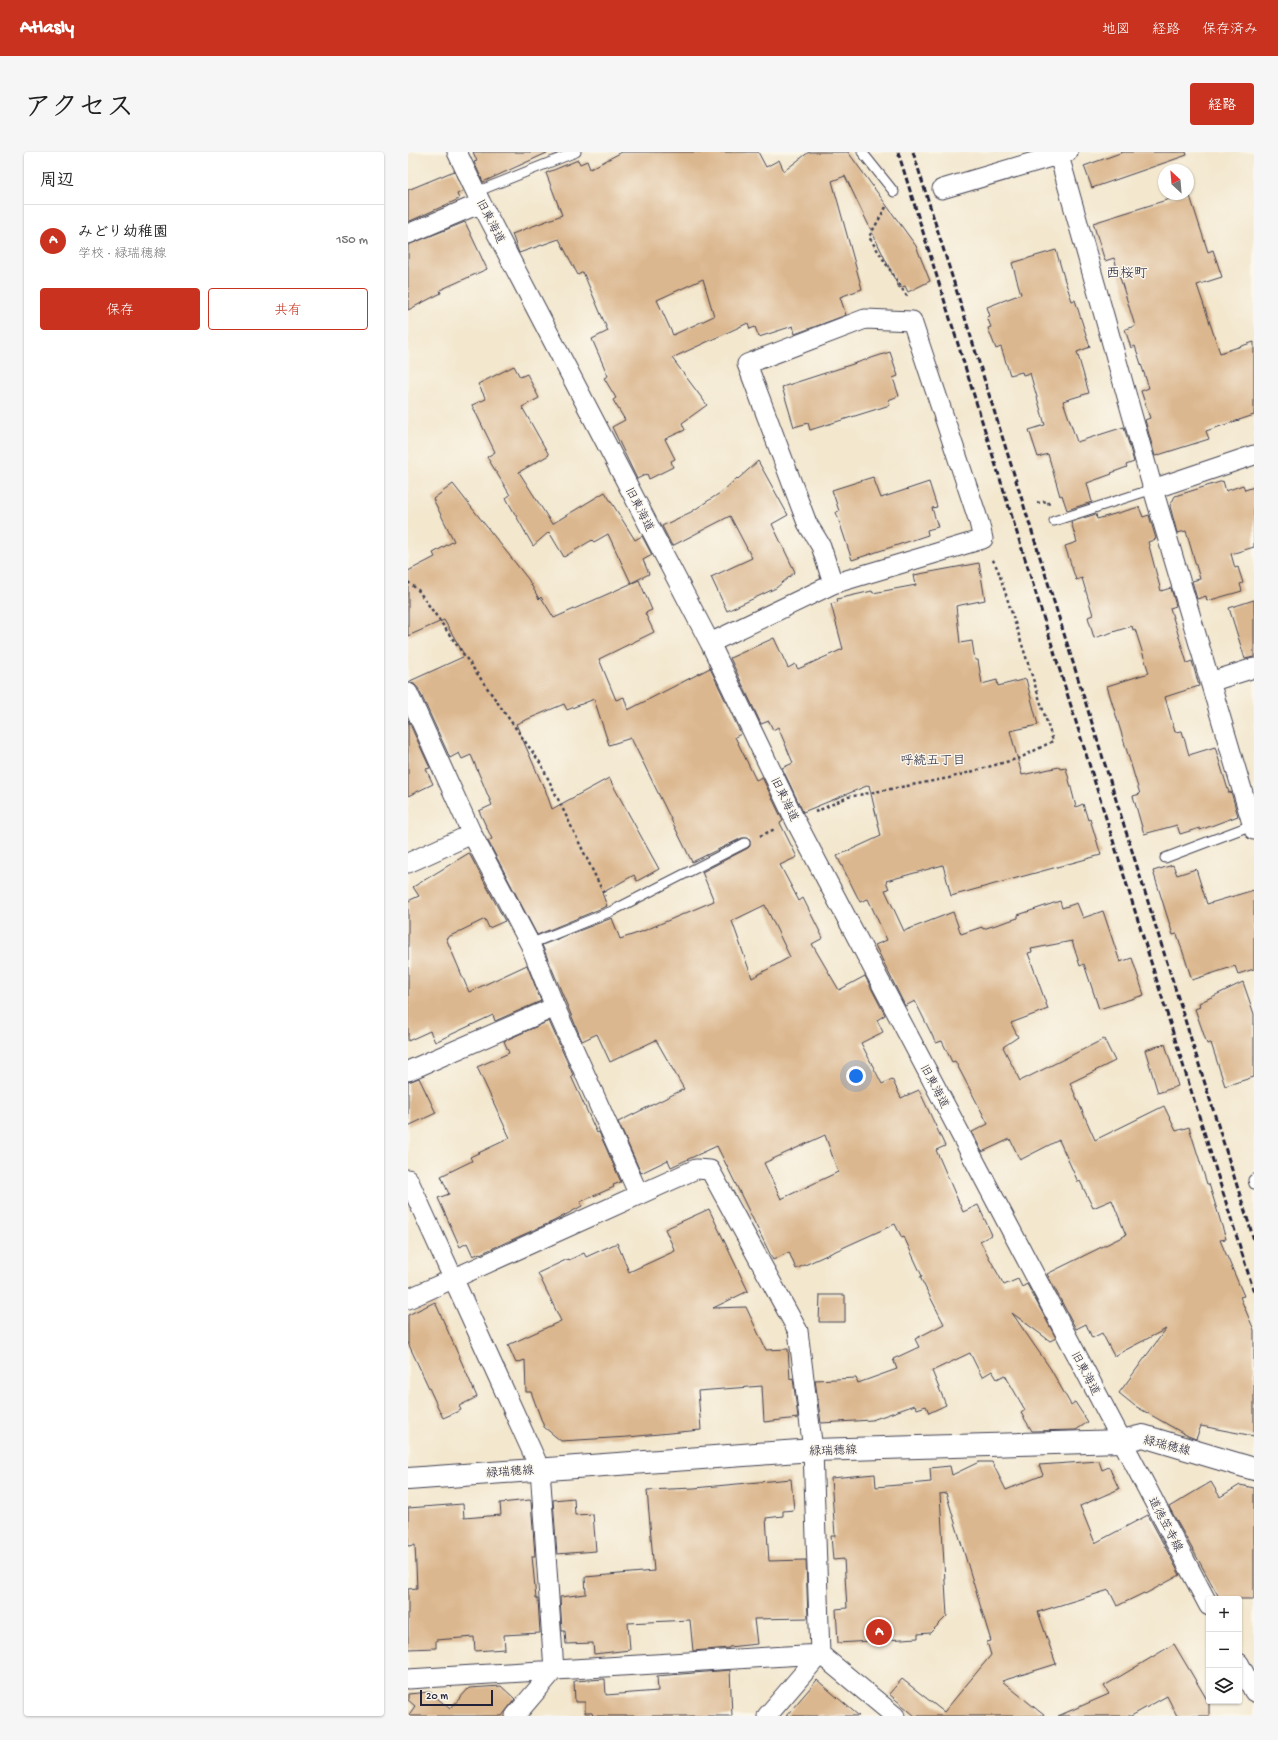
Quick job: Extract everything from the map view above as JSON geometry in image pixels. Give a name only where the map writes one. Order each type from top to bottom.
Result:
[{"type":"main road","name":"緑瑞穂線","points":[[408,1479],[813,1450],[1122,1441],[1143,1436],[1254,1469]]},
{"type":"street","name":"旧東海道","points":[[457,152],[710,643],[795,820],[1122,1441]]},
{"type":"street","points":[[942,189],[1062,153],[1153,489],[1253,826]]},
{"type":"street","points":[[408,234],[479,197]]},
{"type":"street","points":[[710,643],[833,584],[983,540],[912,321],[865,319],[748,364],[807,524],[821,546],[833,584]]},
{"type":"street","points":[[1153,489],[1254,455]]},
{"type":"street","points":[[1210,682],[1254,668]]},
{"type":"street","points":[[408,693],[472,834],[530,944],[555,1007],[639,1195]]},
{"type":"street","points":[[408,863],[472,834]]},
{"type":"street","points":[[408,1072],[555,1007]]},
{"type":"street","points":[[408,1299],[696,1169],[710,1170],[798,1331],[813,1450],[820,1654],[767,1716]]},
{"type":"street","points":[[408,1179],[540,1469],[554,1670],[515,1716]]},
{"type":"street","name":"道徳笠寺線","points":[[1122,1441],[1206,1600]]},
{"type":"street","points":[[408,1679],[820,1654],[895,1716]]},
{"type":"street","points":[[1242,1668],[1254,1692]]},
{"type":"lane","points":[[479,197],[576,152]]},
{"type":"lane","points":[[862,152],[894,192]]},
{"type":"lane","points":[[1054,521],[1153,489]]},
{"type":"lane","points":[[1165,858],[1253,826]]},
{"type":"lane","points":[[530,944],[612,911],[745,843]]},
{"type":"lane","points":[[1254,1179],[1254,1184]]},
{"type":"path","points":[[894,192],[869,237],[912,306],[912,321]]},
{"type":"path","points":[[745,843],[848,798],[949,778],[1020,758],[1053,741],[998,570],[983,540]]},
{"type":"path","points":[[408,582],[418,590],[540,764],[612,911]]},
{"type":"building","points":[[473,152],[549,152],[483,182],[474,162],[477,161]]},
{"type":"building","points":[[622,152],[758,152],[766,167],[779,160],[784,171],[809,152],[848,152],[916,246],[930,281],[908,292],[905,286],[899,288],[845,176],[832,181],[862,289],[840,297],[846,315],[795,334],[793,326],[759,337],[755,327],[750,329],[748,323],[672,358],[707,405],[682,423],[685,430],[665,439],[675,459],[671,461],[673,467],[649,479],[647,474],[637,479],[612,427],[625,420],[613,400],[616,398],[604,378],[608,376],[592,339],[608,331],[583,272],[578,275],[559,239],[519,253],[512,234],[562,215],[546,173],[578,160],[580,164],[587,161],[590,169]],"holes":[[[703,279],[714,316],[673,335],[657,300]]]},
{"type":"building","points":[[1123,152],[1186,152],[1187,155],[1092,188],[1084,166]]},
{"type":"building","points":[[454,171],[463,191],[457,194],[459,199],[408,222],[408,190]]},
{"type":"building","points":[[1167,200],[1191,200],[1208,252],[1213,250],[1222,277],[1197,285],[1220,353],[1254,342],[1254,415],[1206,431],[1209,439],[1155,456],[1145,420],[1150,418],[1141,391],[1149,388],[1135,346],[1131,348],[1125,329],[1135,326],[1114,258],[1105,261],[1093,223]]},
{"type":"building","points":[[465,222],[487,269],[440,290],[441,293],[408,310],[408,245]]},
{"type":"building","points":[[1056,250],[1072,301],[1075,300],[1090,347],[1077,352],[1089,393],[1063,401],[1077,442],[1124,427],[1134,462],[1126,465],[1127,467],[1111,473],[1112,474],[1087,483],[1092,502],[1067,510],[1062,495],[1060,496],[1048,454],[1038,457],[1029,430],[1045,425],[1030,373],[1023,375],[1022,372],[1010,375],[1001,347],[996,349],[988,328],[991,327],[987,317],[990,316],[987,307],[1021,294],[1012,263]]},
{"type":"building","points":[[890,352],[898,376],[893,378],[899,396],[888,400],[890,405],[810,430],[808,423],[794,427],[782,387]]},
{"type":"building","points":[[514,366],[520,377],[527,374],[539,398],[522,407],[549,455],[519,472],[552,524],[605,492],[635,540],[642,536],[652,555],[643,560],[649,574],[631,583],[608,534],[594,542],[592,540],[564,557],[549,532],[533,546],[506,498],[510,495],[487,457],[495,452],[472,405],[486,399],[478,384]]},
{"type":"building","points":[[758,461],[788,515],[772,524],[795,572],[776,588],[727,611],[711,577],[752,558],[730,516],[672,546],[662,526],[691,512],[723,491]]},
{"type":"building","points":[[873,477],[881,498],[929,482],[937,507],[932,508],[938,527],[927,530],[928,535],[852,560],[836,512],[839,511],[832,490]]},
{"type":"building","points":[[1223,481],[1226,491],[1243,485],[1245,490],[1254,487],[1254,547],[1231,554],[1235,568],[1238,567],[1243,583],[1240,584],[1242,591],[1207,601],[1206,596],[1197,599],[1192,581],[1200,579],[1186,531],[1177,533],[1170,506],[1175,496]]},
{"type":"building","points":[[453,484],[528,579],[539,599],[541,597],[554,618],[639,580],[652,610],[645,613],[654,632],[599,659],[616,700],[624,697],[628,710],[710,668],[741,734],[735,737],[756,780],[762,777],[783,821],[780,823],[797,857],[780,865],[799,901],[803,898],[823,938],[812,944],[839,990],[865,976],[885,1015],[877,1020],[883,1032],[861,1043],[882,1084],[892,1079],[901,1098],[919,1090],[945,1146],[936,1150],[963,1212],[978,1205],[992,1235],[980,1241],[1004,1285],[1018,1279],[1022,1287],[1027,1284],[1056,1338],[1050,1341],[1012,1313],[1050,1368],[1071,1405],[1075,1402],[1088,1422],[1076,1430],[1032,1431],[1021,1413],[1025,1410],[1005,1375],[997,1379],[992,1371],[982,1377],[970,1353],[932,1371],[946,1405],[929,1413],[926,1406],[917,1409],[915,1405],[872,1420],[821,1423],[815,1380],[856,1378],[858,1383],[897,1369],[893,1359],[919,1347],[915,1339],[944,1324],[920,1277],[922,1276],[904,1237],[902,1238],[895,1224],[796,1269],[789,1252],[773,1260],[717,1146],[671,1167],[668,1160],[641,1173],[618,1122],[684,1089],[656,1040],[610,1062],[597,1034],[582,1041],[542,945],[612,918],[620,939],[641,932],[714,901],[702,872],[748,848],[750,846],[750,841],[748,838],[742,838],[692,862],[631,738],[609,745],[594,699],[567,710],[564,704],[516,724],[542,784],[543,783],[552,809],[609,778],[659,869],[637,881],[634,875],[602,893],[607,906],[537,935],[488,841],[492,839],[479,811],[492,805],[471,755],[462,759],[459,753],[450,758],[418,688],[414,684],[408,682],[465,656],[444,620],[408,636],[408,571],[435,557],[433,553],[454,541],[433,499]],"holes":[[[765,905],[790,957],[752,978],[732,921]],[[825,1135],[838,1172],[781,1199],[764,1163]]]},
{"type":"building","points":[[1139,507],[1143,517],[1149,515],[1156,539],[1148,542],[1161,591],[1171,588],[1176,606],[1170,608],[1187,663],[1192,661],[1199,686],[1165,697],[1175,732],[1182,731],[1189,755],[1215,747],[1229,793],[1231,792],[1238,816],[1200,830],[1200,828],[1180,834],[1177,825],[1144,834],[1133,796],[1140,794],[1107,686],[1149,673],[1135,629],[1133,630],[1132,626],[1094,638],[1088,617],[1093,615],[1082,578],[1076,580],[1065,546],[1077,542],[1071,522],[1096,514],[1097,519]]},
{"type":"building","points":[[979,563],[985,600],[956,606],[960,643],[972,641],[975,660],[978,660],[982,684],[997,680],[998,686],[1026,679],[1038,725],[1010,731],[1022,775],[1059,767],[1060,769],[1066,768],[1076,807],[1083,804],[1088,820],[1090,819],[1101,855],[951,896],[943,865],[886,881],[889,889],[885,890],[904,931],[953,912],[961,934],[1018,918],[1018,915],[1060,901],[1062,908],[1077,903],[1083,918],[1103,911],[1120,962],[1132,958],[1144,995],[1099,1009],[1084,964],[1080,966],[1072,941],[1031,949],[1032,952],[1028,953],[1048,1009],[1011,1023],[1018,1037],[1003,1047],[1020,1081],[1104,1039],[1115,1061],[1070,1083],[1095,1140],[1164,1106],[1176,1131],[1189,1127],[1226,1239],[1220,1240],[1244,1296],[1240,1297],[1254,1330],[1254,1436],[1201,1426],[1196,1439],[1135,1406],[1119,1393],[1166,1329],[1114,1356],[1102,1333],[1092,1338],[1086,1324],[1076,1329],[1047,1274],[1126,1235],[1112,1200],[1093,1208],[1080,1181],[1078,1182],[1059,1140],[1020,1160],[1010,1139],[982,1152],[972,1132],[988,1124],[955,1061],[952,1062],[942,1041],[936,1043],[915,1001],[905,1006],[875,945],[887,940],[868,899],[860,902],[837,856],[881,836],[869,785],[803,812],[782,768],[793,763],[778,727],[773,730],[769,721],[761,724],[730,658],[774,638],[788,668],[795,664],[798,669],[843,649],[831,604],[838,602],[837,599],[872,591],[873,593],[916,585],[914,575]]},
{"type":"building","points":[[1254,600],[1254,657],[1245,659],[1229,608]]},
{"type":"building","points":[[408,720],[430,768],[426,769],[433,784],[408,796]]},
{"type":"building","points":[[469,853],[505,921],[489,928],[485,919],[446,938],[469,992],[527,965],[541,1001],[495,1021],[493,1015],[435,1042],[430,1031],[408,1041],[408,901],[419,896],[413,887]]},
{"type":"building","points":[[1173,865],[1177,875],[1196,869],[1207,904],[1254,890],[1254,969],[1238,974],[1235,966],[1192,980],[1177,934],[1173,935],[1153,871]]},
{"type":"building","points":[[1243,982],[1254,1014],[1254,1077],[1225,1086],[1211,1043],[1207,1044],[1195,1009],[1200,1007],[1199,1003]]},
{"type":"building","points":[[549,1021],[573,1075],[571,1076],[597,1133],[599,1132],[621,1182],[613,1185],[614,1187],[580,1202],[582,1206],[554,1221],[473,1256],[467,1243],[460,1247],[438,1198],[449,1194],[441,1176],[472,1161],[470,1157],[510,1138],[477,1067],[509,1053],[504,1041]]},
{"type":"building","points":[[1165,1044],[1178,1086],[1158,1093],[1145,1050]]},
{"type":"building","points":[[419,1078],[436,1113],[408,1126],[408,1082]]},
{"type":"building","points":[[709,1209],[748,1291],[713,1308],[746,1307],[766,1350],[788,1349],[790,1379],[793,1378],[798,1418],[764,1422],[762,1386],[698,1391],[701,1430],[628,1437],[561,1441],[544,1427],[531,1392],[526,1392],[525,1360],[516,1363],[508,1345],[561,1321],[538,1273],[568,1259],[569,1260],[584,1253],[586,1257],[617,1243],[629,1272],[675,1251],[665,1229]]},
{"type":"building","points":[[820,1295],[845,1295],[845,1322],[819,1322]]},
{"type":"building","points":[[435,1302],[477,1397],[459,1406],[461,1410],[443,1418],[408,1343],[408,1315]]},
{"type":"building","points":[[1099,1461],[1102,1470],[1109,1467],[1119,1489],[1080,1506],[1095,1543],[1148,1515],[1180,1575],[1145,1594],[1144,1593],[1117,1606],[1109,1590],[1038,1612],[1056,1664],[1002,1681],[1045,1716],[915,1716],[889,1694],[902,1679],[944,1712],[991,1655],[987,1642],[991,1641],[946,1493],[940,1494],[947,1616],[930,1633],[918,1634],[918,1638],[838,1643],[836,1609],[847,1608],[844,1559],[833,1560],[831,1536],[835,1536],[831,1478],[875,1474],[876,1487],[931,1482],[930,1468],[950,1466],[952,1475],[979,1462],[992,1462],[1006,1490],[1043,1475],[1039,1465]]},
{"type":"building","points":[[791,1479],[794,1510],[783,1511],[783,1516],[766,1518],[769,1561],[806,1560],[808,1618],[754,1619],[757,1644],[729,1648],[693,1651],[690,1620],[628,1623],[630,1650],[594,1654],[593,1643],[566,1644],[565,1631],[562,1631],[560,1597],[586,1594],[585,1577],[654,1571],[647,1490],[694,1488]]},
{"type":"building","points":[[1211,1482],[1220,1497],[1240,1485],[1254,1488],[1254,1599],[1242,1599],[1242,1596],[1218,1596],[1169,1507]]},
{"type":"building","points":[[574,1498],[575,1515],[593,1514],[596,1551],[557,1554],[553,1500]]},
{"type":"building","points":[[530,1500],[535,1556],[532,1556],[536,1599],[538,1599],[540,1633],[504,1635],[505,1649],[475,1651],[474,1637],[436,1640],[436,1648],[408,1649],[408,1589],[417,1588],[415,1545],[408,1546],[408,1508],[463,1504],[464,1518],[501,1515],[500,1503]]},
{"type":"building","points":[[1174,1644],[1206,1698],[1206,1704],[1209,1704],[1209,1716],[1177,1716],[1167,1696],[1131,1716],[1058,1716],[1109,1694],[1104,1686]]},
{"type":"building","points":[[730,1670],[732,1716],[593,1716],[592,1713],[585,1713],[585,1702],[575,1702],[574,1681],[605,1679],[606,1695],[658,1691],[657,1676]]},
{"type":"building","points":[[817,1680],[859,1716],[786,1716]]},
{"type":"building","points":[[501,1686],[515,1699],[502,1716],[408,1716],[415,1706],[408,1700],[408,1694],[430,1692],[450,1709],[469,1688]]},
{"type":"railway","points":[[898,152],[1254,1292]]},
{"type":"railway","points":[[913,152],[1254,1240]]},
{"type":"place","name":"みどり幼稚園","points":[[879,1632]]},
{"type":"district","name":"西桜町","points":[[1127,272]]},
{"type":"district","name":"呼続五丁目","points":[[933,759]]}]
